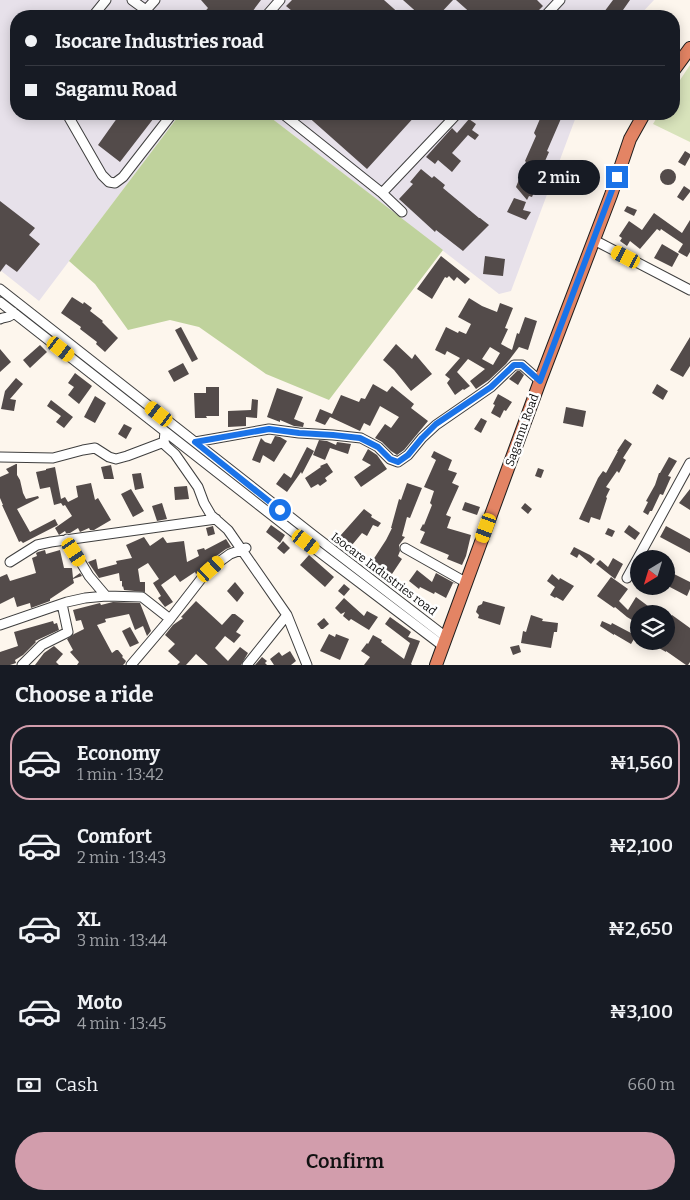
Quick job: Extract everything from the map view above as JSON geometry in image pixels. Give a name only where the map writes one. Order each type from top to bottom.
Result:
[{"type":"highway","points":[[680,62],[690,48]]},
{"type":"highway","name":"Sagamu Road","points":[[436,665],[540,381],[611,196],[630,139],[641,120]]},
{"type":"street","points":[[98,10],[106,0]]},
{"type":"street","points":[[132,0],[146,10],[156,0]]},
{"type":"street","points":[[267,0],[277,3]]},
{"type":"street","points":[[551,10],[560,0]]},
{"type":"street","points":[[70,120],[102,175],[109,182],[115,183],[123,177],[167,120]]},
{"type":"street","points":[[291,120],[382,193],[402,212]]},
{"type":"street","points":[[382,193],[451,120]]},
{"type":"street","points":[[594,240],[690,290]]},
{"type":"street","name":"Isocare Industries road","points":[[0,289],[312,534],[444,642]]},
{"type":"street","name":"Isocare Industries road","points":[[0,302],[306,542],[444,642]]},
{"type":"street","points":[[0,319],[4,317],[9,318],[13,312]]},
{"type":"street","points":[[34,328],[39,319]]},
{"type":"street","points":[[195,442],[269,429],[333,435],[360,438],[378,447],[390,459],[398,462],[408,455],[436,424],[491,387],[514,365],[522,365],[540,381]]},
{"type":"street","points":[[166,432],[164,442],[198,487],[211,515],[244,548],[287,615],[307,665]]},
{"type":"street","points":[[0,457],[54,458],[96,448],[116,459],[164,442]]},
{"type":"street","points":[[627,578],[690,463]]},
{"type":"street","points":[[10,562],[37,545],[51,542],[216,519]]},
{"type":"street","points":[[306,542],[312,534]]},
{"type":"street","points":[[67,539],[89,576],[106,596]]},
{"type":"street","points":[[131,665],[208,570],[230,554],[244,548]]},
{"type":"street","points":[[405,548],[466,582]]},
{"type":"street","points":[[0,625],[62,604],[85,598],[106,596],[142,597],[170,619]]},
{"type":"street","points":[[22,665],[42,645],[68,632],[62,604]]},
{"type":"street","points":[[247,665],[287,615]]},
{"type":"shaded area","points":[[0,0],[654,0],[645,10],[10,10],[10,120],[175,120],[39,301],[0,270]]},
{"type":"shaded area","points":[[274,120],[575,120],[511,291],[499,294]]},
{"type":"green space","points":[[690,65],[690,142],[653,124],[655,120],[680,120],[680,80]]},
{"type":"green space","points":[[175,120],[274,120],[443,250],[329,400],[266,374],[199,327],[170,320],[128,330],[95,284],[69,261]]},
{"type":"building","points":[[201,0],[261,0],[254,10],[206,10],[208,8]]},
{"type":"building","points":[[292,0],[384,0],[395,10],[291,10],[286,6]]},
{"type":"building","points":[[403,0],[453,0],[444,10],[414,10]]},
{"type":"building","points":[[456,0],[537,0],[543,6],[539,10],[467,10]]},
{"type":"building","points":[[613,0],[630,0],[623,10],[606,10]]},
{"type":"building","points":[[116,120],[152,120],[120,162],[98,145]]},
{"type":"building","points":[[312,120],[412,120],[367,169]]},
{"type":"building","points":[[468,120],[470,120],[476,124],[472,130],[479,135],[475,140],[468,135],[452,153],[461,161],[452,172],[438,160],[435,164],[426,157],[452,128],[457,133]]},
{"type":"building","points":[[539,120],[560,120],[547,151],[549,152],[538,177],[540,178],[532,197],[529,196],[527,200],[516,187],[536,136],[534,133]]},
{"type":"building","points":[[685,151],[690,154],[690,157],[685,166],[678,162]]},
{"type":"building","points":[[421,169],[445,185],[443,188],[489,225],[463,251],[436,230],[435,232],[399,199],[413,184],[410,182]]},
{"type":"building","points":[[668,169],[674,171],[676,177],[674,183],[668,185],[662,183],[660,177],[662,171]]},
{"type":"building","points":[[684,186],[690,192],[683,201],[677,197]]},
{"type":"building","points":[[514,198],[526,202],[523,210],[531,212],[526,220],[507,212]]},
{"type":"building","points":[[0,201],[35,228],[29,235],[40,244],[17,272],[6,264],[0,272]]},
{"type":"building","points":[[627,206],[637,210],[634,216],[624,211]]},
{"type":"building","points":[[654,213],[682,233],[690,220],[690,252],[687,257],[678,252],[683,244],[661,229],[660,231],[657,229],[640,249],[630,241],[627,246],[620,241],[622,238],[619,236],[629,221],[642,230]]},
{"type":"building","points":[[662,244],[679,254],[672,267],[654,258]]},
{"type":"building","points":[[441,256],[470,279],[465,284],[457,277],[454,281],[449,276],[445,277],[432,299],[417,289]]},
{"type":"building","points":[[485,256],[505,259],[503,276],[483,274]]},
{"type":"building","points":[[72,297],[92,308],[90,311],[103,321],[118,338],[105,352],[96,344],[97,342],[80,329],[81,327],[61,313]]},
{"type":"building","points":[[469,298],[497,312],[500,303],[513,308],[505,328],[508,329],[501,344],[512,350],[517,333],[519,334],[525,317],[537,321],[528,350],[519,347],[506,364],[476,389],[470,381],[485,369],[468,359],[457,372],[470,386],[455,395],[447,383],[450,379],[445,375],[460,358],[447,351],[445,355],[435,350],[446,327],[458,333],[459,331],[466,334],[471,324],[458,317]],"holes":[[[490,347],[500,353],[493,365],[482,359]]]},
{"type":"building","points":[[181,327],[198,359],[192,362],[175,330]]},
{"type":"building","points":[[690,337],[690,366],[683,377],[670,370]]},
{"type":"building","points":[[396,344],[412,359],[415,354],[432,374],[411,391],[383,360]]},
{"type":"building","points":[[40,345],[47,352],[30,368],[23,360]]},
{"type":"building","points":[[0,349],[11,362],[0,372]]},
{"type":"building","points":[[183,363],[189,374],[174,382],[168,371]]},
{"type":"building","points":[[517,371],[524,375],[518,385],[509,379]]},
{"type":"building","points":[[75,373],[92,386],[79,404],[68,395],[74,387],[68,383]]},
{"type":"building","points":[[16,378],[23,384],[10,399],[16,400],[14,411],[1,409],[5,391]]},
{"type":"building","points":[[373,384],[387,392],[392,386],[414,404],[411,408],[428,421],[404,450],[397,455],[375,438],[385,424],[391,428],[399,417],[380,406],[370,426],[364,423],[360,431],[330,417],[325,425],[315,421],[320,409],[332,414],[341,395],[359,402],[361,398],[365,399]]},
{"type":"building","points":[[657,384],[668,391],[663,400],[652,393]]},
{"type":"building","points":[[206,387],[219,387],[219,416],[195,418],[194,393],[206,393]]},
{"type":"building","points":[[277,388],[303,397],[294,419],[304,423],[303,427],[267,417]]},
{"type":"building","points":[[498,394],[512,402],[506,411],[504,410],[500,418],[491,413]]},
{"type":"building","points":[[95,396],[106,403],[95,423],[84,417]]},
{"type":"building","points":[[252,399],[258,400],[257,418],[246,417],[246,426],[228,427],[228,411],[251,410]]},
{"type":"building","points":[[51,400],[73,417],[64,428],[56,422],[61,416],[47,406]]},
{"type":"building","points":[[566,407],[586,411],[583,427],[563,423]]},
{"type":"building","points":[[481,418],[487,421],[481,433],[474,429]]},
{"type":"building","points":[[124,424],[132,428],[126,439],[118,434]]},
{"type":"building","points":[[275,436],[287,441],[274,462],[263,455],[260,463],[252,460],[261,438],[271,444]]},
{"type":"building","points":[[625,439],[632,444],[623,458],[626,460],[619,473],[617,471],[606,487],[610,489],[600,520],[591,517],[589,523],[579,519],[598,478],[603,471],[606,473]]},
{"type":"building","points":[[319,440],[336,445],[337,442],[351,444],[348,454],[330,448],[325,460],[313,455]]},
{"type":"building","points":[[307,447],[314,451],[302,474],[301,472],[287,492],[276,484],[284,473],[291,478]]},
{"type":"building","points":[[368,449],[377,455],[387,469],[361,487],[354,477],[371,465],[362,460]]},
{"type":"building","points":[[434,451],[452,460],[448,470],[457,473],[452,483],[459,486],[446,515],[451,517],[447,528],[471,535],[462,565],[447,559],[449,555],[420,543],[425,532],[420,530],[432,505],[430,503],[434,491],[424,487],[436,460],[431,457]]},
{"type":"building","points":[[669,457],[677,461],[668,476],[671,477],[663,495],[660,494],[648,515],[643,512],[648,502],[646,501]]},
{"type":"building","points":[[327,463],[333,472],[325,478],[327,481],[320,486],[318,484],[311,488],[305,478]]},
{"type":"building","points":[[16,464],[17,475],[26,499],[38,496],[39,498],[17,509],[30,532],[55,519],[58,525],[23,543],[19,542],[0,498],[0,477],[9,473],[6,469]]},
{"type":"building","points":[[111,465],[114,479],[104,479],[101,467]]},
{"type":"building","points":[[55,467],[61,499],[65,497],[68,502],[78,497],[76,486],[91,483],[95,500],[98,498],[111,520],[94,530],[89,528],[80,532],[78,528],[70,533],[65,531],[59,535],[55,528],[72,516],[65,505],[63,506],[61,503],[54,505],[50,487],[40,489],[36,472]]},
{"type":"building","points":[[538,468],[544,470],[541,478],[535,476]]},
{"type":"building","points":[[141,473],[144,488],[135,490],[132,474]]},
{"type":"building","points":[[407,483],[422,488],[410,518],[407,517],[402,536],[405,537],[399,545],[400,551],[398,556],[402,559],[392,574],[371,563],[392,528],[399,499],[401,500]]},
{"type":"building","points":[[187,486],[189,499],[175,500],[174,487]]},
{"type":"building","points":[[131,489],[144,511],[133,517],[121,494]]},
{"type":"building","points":[[690,489],[690,510],[679,503]]},
{"type":"building","points":[[465,502],[480,507],[477,515],[462,510]]},
{"type":"building","points":[[162,503],[167,519],[157,521],[152,506]]},
{"type":"building","points":[[525,503],[532,509],[528,514],[521,508]]},
{"type":"building","points":[[364,509],[372,515],[371,517],[381,523],[378,527],[373,525],[367,536],[362,533],[352,545],[340,536]]},
{"type":"building","points":[[271,525],[285,535],[280,543],[266,532]]},
{"type":"building","points":[[629,525],[640,533],[635,540],[624,532]]},
{"type":"building","points":[[213,526],[215,534],[208,536],[206,528]]},
{"type":"building","points":[[666,526],[690,539],[690,553],[660,537]]},
{"type":"building","points":[[608,528],[615,531],[612,537],[605,534]]},
{"type":"building","points":[[144,537],[150,546],[163,537],[167,543],[184,541],[187,562],[199,556],[197,550],[204,548],[205,550],[226,539],[231,547],[204,565],[198,573],[196,574],[195,572],[180,582],[175,575],[161,585],[173,602],[165,607],[158,598],[161,596],[153,583],[159,579],[148,563],[138,569],[140,582],[145,582],[145,592],[124,590],[119,573],[99,578],[88,562],[96,559],[98,569],[117,564],[116,561],[132,558],[126,545]]},
{"type":"building","points":[[283,541],[290,548],[284,554],[277,548]]},
{"type":"building","points":[[574,547],[595,559],[591,564],[579,554],[577,558],[570,554]]},
{"type":"building","points":[[45,550],[46,554],[60,550],[64,568],[72,568],[73,578],[80,573],[82,576],[73,579],[74,583],[50,599],[50,601],[31,608],[30,603],[17,607],[14,597],[0,604],[0,577],[7,574],[10,581],[36,573],[32,558],[37,556],[36,553]]},
{"type":"building","points":[[309,555],[334,577],[325,587],[300,565]]},
{"type":"building","points":[[613,558],[623,564],[615,579],[596,564],[600,560],[608,567]]},
{"type":"building","points":[[417,570],[432,582],[436,573],[456,584],[453,583],[446,598],[420,587],[419,589],[409,581]]},
{"type":"building","points":[[552,574],[559,580],[560,578],[574,586],[563,601],[550,595],[555,587],[547,581]]},
{"type":"building","points":[[675,574],[690,582],[687,596],[675,590]]},
{"type":"building","points":[[611,577],[628,589],[619,601],[628,610],[630,607],[630,619],[615,607],[597,596]]},
{"type":"building","points":[[235,582],[244,593],[237,602],[227,591]]},
{"type":"building","points":[[344,584],[350,589],[344,596],[338,591]]},
{"type":"building","points":[[636,597],[647,605],[631,605]]},
{"type":"building","points":[[344,598],[364,616],[367,611],[378,617],[369,630],[351,619],[349,621],[343,616],[345,612],[341,614],[335,608]]},
{"type":"building","points":[[196,601],[222,625],[232,614],[235,614],[244,621],[236,632],[241,635],[234,643],[225,636],[215,648],[228,661],[240,647],[248,653],[241,665],[208,665],[196,654],[186,665],[177,665],[180,662],[168,651],[175,644],[165,635],[173,625],[183,618],[181,617]]},
{"type":"building","points":[[483,601],[505,607],[500,625],[478,618],[479,615],[476,612],[478,606]]},
{"type":"building","points":[[113,602],[140,603],[151,631],[147,636],[143,626],[135,630],[129,614],[105,619],[106,622],[97,625],[112,653],[118,650],[126,661],[125,663],[123,665],[77,665],[79,662],[70,652],[73,650],[67,639],[84,629],[81,620],[76,621],[73,610],[100,603],[101,605]]},
{"type":"building","points":[[531,615],[543,619],[542,621],[558,623],[551,648],[521,643],[523,631],[526,632]]},
{"type":"building","points":[[390,617],[411,632],[408,637],[420,641],[412,665],[364,665],[370,657],[361,651],[373,635],[382,640],[381,642],[404,659],[410,643],[385,624]]},
{"type":"building","points":[[675,617],[690,628],[690,662],[686,665],[662,650],[675,650]]},
{"type":"building","points":[[324,618],[329,624],[321,629],[317,624]]},
{"type":"building","points":[[53,621],[54,624],[57,623],[59,630],[35,641],[23,655],[15,660],[16,663],[0,665],[0,652],[18,646],[14,632]]},
{"type":"building","points":[[602,621],[611,625],[612,623],[630,632],[630,643],[600,626]]},
{"type":"building","points":[[130,627],[139,643],[130,647],[122,631]]},
{"type":"building","points":[[329,634],[335,637],[336,634],[349,639],[340,660],[320,651]]},
{"type":"building","points":[[519,645],[521,652],[513,655],[510,647]]},
{"type":"building","points":[[54,646],[63,654],[56,662],[59,665],[35,665],[44,653]]},
{"type":"building","points":[[290,651],[296,661],[291,665],[274,665],[270,659],[279,652],[282,656]]},
{"type":"building","points":[[262,657],[267,661],[265,663],[267,665],[255,665]]},
{"type":"route","points":[[280,510],[195,442],[269,429],[333,435],[360,438],[378,447],[390,459],[398,462],[408,455],[436,424],[491,387],[514,365],[522,365],[540,381],[617,177]]}]
